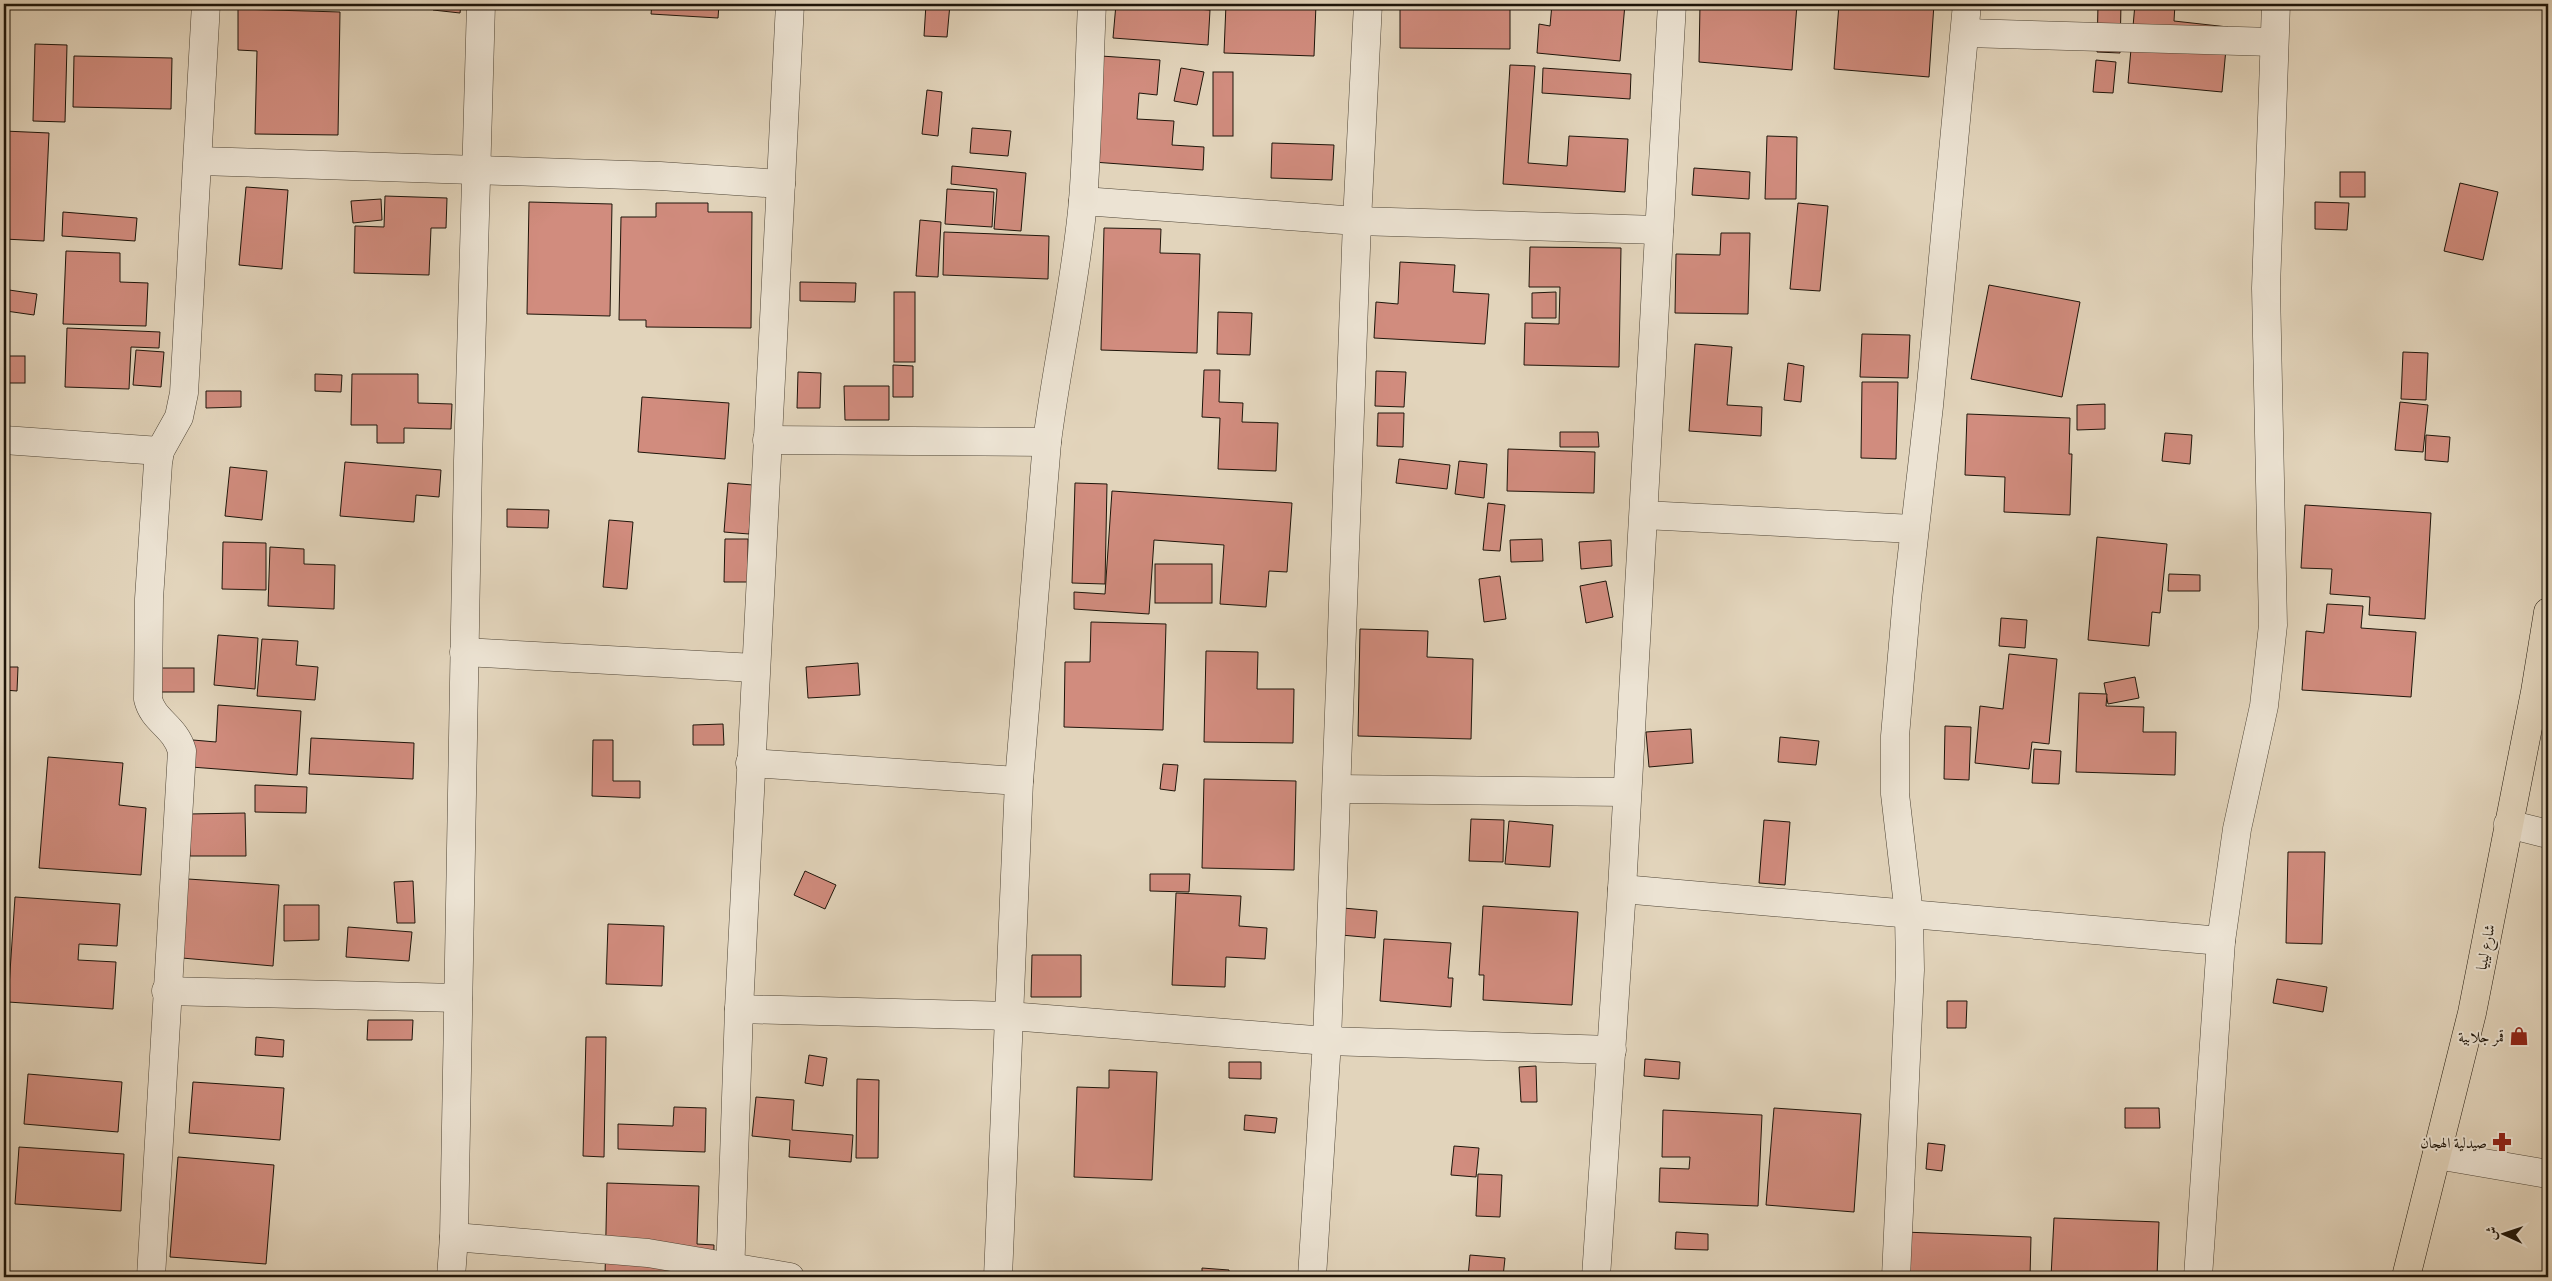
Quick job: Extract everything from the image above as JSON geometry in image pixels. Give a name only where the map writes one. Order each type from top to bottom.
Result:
[{"type":"highway","name":"شارع ليبيا","points":[[2406,1277],[2472,1013],[2535,692],[2548,612]]},
{"type":"street","points":[[151,1277],[166,991],[182,751],[180,741],[172,730],[150,709],[148,699],[150,599],[160,451],[183,406],[199,161],[206,4]]},
{"type":"street","points":[[451,1277],[454,1237],[464,652],[480,4]]},
{"type":"street","points":[[730,1272],[750,763],[790,4]]},
{"type":"street","points":[[998,1277],[1019,781],[1053,393],[1073,283],[1083,201],[1092,4]]},
{"type":"street","points":[[1312,1277],[1327,1042],[1357,221],[1368,4]]},
{"type":"street","points":[[1596,1277],[1622,889],[1672,4]]},
{"type":"street","points":[[1896,1277],[1910,989],[1909,914],[1895,794],[1895,746],[1913,529],[1929,406],[1966,33],[1967,4]]},
{"type":"street","points":[[2198,1277],[2221,941],[2237,829],[2264,706],[2272,625],[2266,288],[2273,42],[2276,4]]},
{"type":"street","points":[[1966,33],[2273,42]]},
{"type":"street","points":[[199,161],[660,176],[781,184]]},
{"type":"street","points":[[1083,201],[1357,221],[1659,230]]},
{"type":"street","points":[[4,440],[160,451]]},
{"type":"street","points":[[767,440],[1048,442]]},
{"type":"street","points":[[1644,515],[1913,529]]},
{"type":"street","points":[[464,652],[755,668]]},
{"type":"street","points":[[750,763],[1019,781]]},
{"type":"street","points":[[1337,788],[1626,792]]},
{"type":"street","points":[[2508,824],[2548,834]]},
{"type":"street","points":[[1622,889],[2221,941]]},
{"type":"street","points":[[166,991],[458,998]]},
{"type":"street","points":[[739,1009],[1010,1016],[1327,1042],[1612,1050]]},
{"type":"street","points":[[2437,1155],[2548,1174]]},
{"type":"street","points":[[454,1237],[648,1253],[730,1272],[790,1277]]},
{"type":"building","points":[[434,4],[461,4],[460,13],[433,10]]},
{"type":"building","points":[[652,4],[719,4],[718,18],[651,14]]},
{"type":"building","points":[[926,4],[950,4],[947,37],[924,36]]},
{"type":"building","points":[[1116,4],[1172,4],[1172,7],[1210,10],[1208,45],[1113,38]]},
{"type":"building","points":[[1226,4],[1316,4],[1314,56],[1224,53]]},
{"type":"building","points":[[1400,4],[1510,4],[1510,49],[1400,48]]},
{"type":"building","points":[[1552,4],[1625,4],[1620,61],[1537,53],[1539,24],[1550,26]]},
{"type":"building","points":[[1700,4],[1797,4],[1792,70],[1699,62]]},
{"type":"building","points":[[1839,4],[1934,4],[1929,77],[1834,69]]},
{"type":"building","points":[[2098,4],[2121,4],[2120,53],[2097,52]]},
{"type":"building","points":[[2135,4],[2175,4],[2174,21],[2228,27],[2222,92],[2128,83]]},
{"type":"building","points":[[238,9],[340,12],[338,135],[255,134],[257,51],[238,50]]},
{"type":"building","points":[[35,44],[67,45],[65,122],[33,121]]},
{"type":"building","points":[[74,56],[172,58],[171,109],[73,107]]},
{"type":"building","points":[[1101,56],[1160,60],[1157,95],[1139,93],[1137,119],[1174,121],[1172,145],[1204,147],[1203,170],[1093,162]]},
{"type":"building","points":[[2096,60],[2116,62],[2113,93],[2093,92]]},
{"type":"building","points":[[1510,65],[1535,66],[1528,163],[1567,166],[1569,136],[1628,139],[1625,192],[1503,184]]},
{"type":"building","points":[[1181,68],[1204,72],[1197,105],[1174,101]]},
{"type":"building","points":[[1543,68],[1631,74],[1630,99],[1542,93]]},
{"type":"building","points":[[1213,72],[1233,72],[1233,136],[1213,136]]},
{"type":"building","points":[[927,90],[942,92],[938,136],[922,134]]},
{"type":"building","points":[[972,128],[1011,131],[1008,156],[970,153]]},
{"type":"building","points":[[4,131],[49,133],[44,241],[4,239]]},
{"type":"building","points":[[1767,136],[1797,137],[1796,199],[1765,199]]},
{"type":"building","points":[[1272,143],[1334,145],[1332,180],[1271,178]]},
{"type":"building","points":[[952,166],[1026,173],[1021,231],[994,229],[997,189],[951,184]]},
{"type":"building","points":[[1694,168],[1750,172],[1749,199],[1692,195]]},
{"type":"building","points":[[2340,172],[2365,172],[2365,197],[2340,197]]},
{"type":"building","points":[[2460,183],[2498,192],[2483,260],[2444,251]]},
{"type":"building","points":[[246,187],[288,190],[282,269],[239,265]]},
{"type":"building","points":[[947,189],[994,192],[992,227],[945,224]]},
{"type":"building","points":[[385,196],[447,198],[446,228],[431,228],[429,275],[354,273],[355,226],[384,227]]},
{"type":"building","points":[[381,199],[382,220],[353,223],[351,201]]},
{"type":"building","points":[[529,202],[612,204],[610,316],[527,314]]},
{"type":"building","points":[[2315,202],[2349,203],[2347,230],[2315,229]]},
{"type":"building","points":[[656,203],[708,203],[708,212],[752,212],[751,328],[646,327],[646,320],[619,320],[621,217],[656,217]]},
{"type":"building","points":[[1798,203],[1828,206],[1820,291],[1790,289]]},
{"type":"building","points":[[63,212],[137,218],[135,241],[62,236]]},
{"type":"building","points":[[920,220],[941,222],[938,277],[916,276]]},
{"type":"building","points":[[1104,228],[1161,229],[1160,253],[1200,254],[1197,353],[1101,350]]},
{"type":"building","points":[[944,232],[1049,236],[1048,279],[943,275]]},
{"type":"building","points":[[1721,233],[1750,233],[1748,314],[1675,313],[1676,254],[1720,255]]},
{"type":"building","points":[[1530,247],[1621,248],[1619,367],[1524,365],[1525,323],[1559,324],[1560,287],[1529,287]]},
{"type":"building","points":[[66,251],[120,253],[120,282],[148,283],[146,326],[63,324]]},
{"type":"building","points":[[1400,262],[1455,265],[1453,292],[1489,294],[1485,344],[1374,338],[1376,302],[1398,304]]},
{"type":"building","points":[[800,282],[856,283],[855,302],[800,301]]},
{"type":"building","points":[[1989,285],[2080,302],[2062,397],[1971,379]]},
{"type":"building","points":[[9,290],[37,294],[34,315],[6,311]]},
{"type":"building","points":[[894,292],[915,292],[915,362],[894,362]]},
{"type":"building","points":[[1556,292],[1556,318],[1532,318],[1532,293]]},
{"type":"building","points":[[1218,312],[1252,313],[1250,355],[1217,354]]},
{"type":"building","points":[[67,328],[160,332],[159,348],[131,347],[129,389],[65,387]]},
{"type":"building","points":[[1862,334],[1910,335],[1908,378],[1860,377]]},
{"type":"building","points":[[1695,344],[1732,347],[1727,405],[1762,407],[1761,436],[1689,431]]},
{"type":"building","points":[[136,350],[164,352],[161,387],[133,385]]},
{"type":"building","points":[[2403,352],[2428,353],[2426,400],[2401,399]]},
{"type":"building","points":[[4,356],[25,356],[25,383],[4,383]]},
{"type":"building","points":[[1788,363],[1804,366],[1801,402],[1784,400]]},
{"type":"building","points":[[893,365],[913,366],[913,397],[893,397]]},
{"type":"building","points":[[1204,370],[1220,370],[1219,402],[1243,403],[1242,422],[1278,423],[1276,471],[1218,469],[1220,418],[1202,417]]},
{"type":"building","points":[[1376,371],[1406,372],[1404,407],[1375,406]]},
{"type":"building","points":[[798,372],[821,373],[820,408],[797,408]]},
{"type":"building","points":[[315,374],[342,375],[341,392],[315,391]]},
{"type":"building","points":[[352,374],[418,374],[418,403],[452,404],[451,429],[404,428],[404,443],[377,443],[377,425],[351,425]]},
{"type":"building","points":[[1862,382],[1898,382],[1896,459],[1861,458]]},
{"type":"building","points":[[844,386],[889,386],[889,420],[845,420]]},
{"type":"building","points":[[206,391],[241,391],[241,407],[206,408]]},
{"type":"building","points":[[642,397],[729,403],[725,459],[638,452]]},
{"type":"building","points":[[2400,402],[2428,405],[2423,452],[2395,450]]},
{"type":"building","points":[[2105,404],[2105,429],[2077,430],[2077,405]]},
{"type":"building","points":[[1378,413],[1404,413],[1403,447],[1377,446]]},
{"type":"building","points":[[1967,414],[2070,418],[2069,454],[2072,454],[2070,515],[2004,512],[2005,477],[1965,475]]},
{"type":"building","points":[[1560,432],[1598,432],[1599,447],[1560,447]]},
{"type":"building","points":[[2165,433],[2192,435],[2190,464],[2162,461]]},
{"type":"building","points":[[2426,435],[2450,437],[2448,462],[2425,460]]},
{"type":"building","points":[[1508,449],[1595,452],[1594,493],[1507,491]]},
{"type":"building","points":[[1399,459],[1450,465],[1447,489],[1396,483]]},
{"type":"building","points":[[1459,461],[1487,464],[1484,498],[1455,494]]},
{"type":"building","points":[[345,462],[441,470],[439,497],[416,495],[414,522],[340,516]]},
{"type":"building","points":[[230,467],[267,471],[262,520],[225,516]]},
{"type":"building","points":[[728,483],[753,485],[749,534],[724,532]]},
{"type":"building","points":[[1075,483],[1107,484],[1105,584],[1072,583]]},
{"type":"building","points":[[1112,491],[1292,503],[1287,572],[1269,571],[1266,607],[1220,604],[1224,545],[1154,540],[1149,614],[1074,609],[1074,592],[1105,594]]},
{"type":"building","points":[[1488,503],[1505,505],[1500,551],[1483,550]]},
{"type":"building","points":[[2305,505],[2431,513],[2425,619],[2369,615],[2370,597],[2330,594],[2332,569],[2301,568]]},
{"type":"building","points":[[507,509],[549,510],[548,528],[507,527]]},
{"type":"building","points":[[609,520],[633,522],[627,589],[603,587]]},
{"type":"building","points":[[2097,537],[2167,544],[2160,613],[2152,612],[2149,646],[2088,640]]},
{"type":"building","points":[[725,539],[748,539],[748,582],[724,582]]},
{"type":"building","points":[[1542,539],[1543,561],[1511,562],[1510,540]]},
{"type":"building","points":[[1611,540],[1612,566],[1581,569],[1579,542]]},
{"type":"building","points":[[223,542],[266,543],[266,590],[222,589]]},
{"type":"building","points":[[270,547],[304,549],[304,564],[335,565],[334,609],[268,606]]},
{"type":"building","points":[[1155,564],[1212,564],[1212,603],[1155,603]]},
{"type":"building","points":[[2169,574],[2200,575],[2200,591],[2168,591]]},
{"type":"building","points":[[1500,576],[1506,619],[1484,622],[1479,579]]},
{"type":"building","points":[[1606,581],[1613,617],[1586,623],[1580,586]]},
{"type":"building","points":[[2327,604],[2363,606],[2361,628],[2416,632],[2411,697],[2302,690],[2306,631],[2324,633]]},
{"type":"building","points":[[2001,618],[2027,620],[2025,648],[1999,646]]},
{"type":"building","points":[[1091,622],[1166,624],[1163,730],[1064,727],[1065,662],[1090,662]]},
{"type":"building","points":[[1360,629],[1428,631],[1427,657],[1473,659],[1471,739],[1358,736]]},
{"type":"building","points":[[218,635],[258,638],[255,689],[214,685]]},
{"type":"building","points":[[262,639],[298,641],[296,665],[318,667],[315,700],[257,696]]},
{"type":"building","points":[[1206,651],[1258,652],[1257,689],[1294,689],[1293,743],[1204,742]]},
{"type":"building","points":[[2009,654],[2057,659],[2049,744],[2032,742],[2029,769],[1975,763],[1980,706],[2003,709]]},
{"type":"building","points":[[858,663],[860,695],[808,698],[806,667]]},
{"type":"building","points":[[4,667],[18,667],[17,691],[4,690]]},
{"type":"building","points":[[156,668],[194,668],[194,692],[156,692]]},
{"type":"building","points":[[2135,677],[2139,698],[2108,704],[2104,683]]},
{"type":"building","points":[[2079,693],[2107,694],[2106,706],[2144,707],[2143,732],[2176,732],[2175,775],[2076,772]]},
{"type":"building","points":[[218,705],[301,711],[297,775],[191,767],[193,740],[216,742]]},
{"type":"building","points":[[723,724],[724,745],[693,745],[693,725]]},
{"type":"building","points":[[1945,726],[1971,727],[1969,780],[1944,779]]},
{"type":"building","points":[[1691,729],[1693,763],[1649,767],[1646,732]]},
{"type":"building","points":[[1780,737],[1819,741],[1816,765],[1778,762]]},
{"type":"building","points":[[311,738],[414,743],[413,779],[309,774]]},
{"type":"building","points":[[593,740],[613,740],[613,781],[640,781],[640,798],[592,796]]},
{"type":"building","points":[[2034,749],[2061,751],[2059,784],[2032,783]]},
{"type":"building","points":[[48,757],[123,763],[119,805],[146,808],[141,875],[39,868]]},
{"type":"building","points":[[1163,764],[1178,765],[1175,791],[1160,789]]},
{"type":"building","points":[[1204,779],[1296,781],[1294,870],[1202,868]]},
{"type":"building","points":[[255,785],[307,787],[306,813],[255,812]]},
{"type":"building","points":[[245,813],[246,856],[190,856],[189,814]]},
{"type":"building","points":[[1471,819],[1504,820],[1503,862],[1469,861]]},
{"type":"building","points":[[1764,820],[1790,822],[1785,885],[1759,883]]},
{"type":"building","points":[[1509,821],[1553,825],[1550,867],[1505,864]]},
{"type":"building","points":[[2288,852],[2325,852],[2322,944],[2286,943]]},
{"type":"building","points":[[805,871],[836,885],[825,909],[794,895]]},
{"type":"building","points":[[1150,874],[1190,874],[1189,892],[1150,891]]},
{"type":"building","points":[[188,879],[279,885],[273,966],[182,958]]},
{"type":"building","points":[[413,881],[415,923],[397,923],[394,882]]},
{"type":"building","points":[[1176,893],[1241,896],[1239,926],[1267,928],[1265,959],[1226,957],[1225,987],[1172,985]]},
{"type":"building","points":[[15,897],[120,904],[117,946],[79,944],[78,960],[116,962],[113,1009],[8,1002]]},
{"type":"building","points":[[284,905],[319,905],[319,940],[284,941]]},
{"type":"building","points":[[1483,906],[1578,912],[1572,1005],[1483,1000],[1484,975],[1479,975]]},
{"type":"building","points":[[1343,908],[1377,911],[1375,938],[1341,935]]},
{"type":"building","points":[[608,924],[664,926],[662,986],[606,984]]},
{"type":"building","points":[[348,927],[412,932],[409,961],[346,957]]},
{"type":"building","points":[[1384,939],[1451,943],[1448,978],[1453,978],[1451,1007],[1380,1001]]},
{"type":"building","points":[[1032,955],[1081,955],[1081,997],[1031,997]]},
{"type":"building","points":[[2277,979],[2327,987],[2323,1012],[2273,1003]]},
{"type":"building","points":[[1947,1001],[1967,1001],[1966,1028],[1947,1028]]},
{"type":"building","points":[[368,1020],[413,1020],[412,1040],[367,1040]]},
{"type":"building","points":[[256,1037],[284,1040],[283,1057],[255,1055]]},
{"type":"building","points":[[586,1037],[606,1037],[604,1157],[583,1156]]},
{"type":"building","points":[[809,1055],[827,1058],[823,1086],[805,1083]]},
{"type":"building","points":[[1645,1059],[1680,1062],[1679,1079],[1644,1076]]},
{"type":"building","points":[[1229,1062],[1261,1062],[1261,1079],[1229,1078]]},
{"type":"building","points":[[1536,1066],[1537,1102],[1521,1102],[1519,1067]]},
{"type":"building","points":[[1109,1070],[1157,1072],[1152,1180],[1074,1177],[1077,1087],[1109,1088]]},
{"type":"building","points":[[28,1074],[122,1082],[118,1132],[24,1124]]},
{"type":"building","points":[[857,1079],[879,1080],[878,1158],[856,1158]]},
{"type":"building","points":[[193,1082],[284,1088],[280,1140],[189,1133]]},
{"type":"building","points":[[756,1097],[794,1100],[792,1130],[853,1135],[851,1162],[789,1157],[790,1140],[752,1136]]},
{"type":"building","points":[[674,1107],[706,1108],[705,1152],[618,1149],[618,1124],[673,1126]]},
{"type":"building","points":[[1774,1108],[1861,1114],[1854,1212],[1766,1205]]},
{"type":"building","points":[[2125,1108],[2159,1108],[2160,1128],[2125,1128]]},
{"type":"building","points":[[1663,1110],[1762,1115],[1758,1206],[1659,1202],[1660,1168],[1689,1169],[1690,1157],[1662,1157]]},
{"type":"building","points":[[1245,1115],[1277,1118],[1275,1133],[1244,1130]]},
{"type":"building","points":[[1928,1143],[1945,1145],[1942,1171],[1926,1169]]},
{"type":"building","points":[[1454,1146],[1479,1148],[1476,1177],[1451,1175]]},
{"type":"building","points":[[19,1147],[124,1154],[121,1211],[15,1204]]},
{"type":"building","points":[[178,1157],[274,1165],[266,1264],[170,1257]]},
{"type":"building","points":[[1478,1174],[1502,1175],[1500,1217],[1476,1216]]},
{"type":"building","points":[[607,1183],[699,1186],[697,1244],[714,1245],[713,1277],[605,1277]]},
{"type":"building","points":[[2054,1218],[2159,1222],[2157,1277],[2051,1277]]},
{"type":"building","points":[[1676,1232],[1708,1234],[1708,1250],[1675,1249]]},
{"type":"building","points":[[1904,1232],[2031,1237],[2030,1277],[1902,1277]]},
{"type":"building","points":[[1470,1255],[1505,1258],[1503,1277],[1468,1277]]},
{"type":"building","points":[[1202,1268],[1229,1270],[1229,1277],[1202,1277]]},
{"type":"place","name":"قمر جلابية","points":[[2519,1036]]},
{"type":"place","name":"صيدلية الهجان","points":[[2502,1142]]}]
